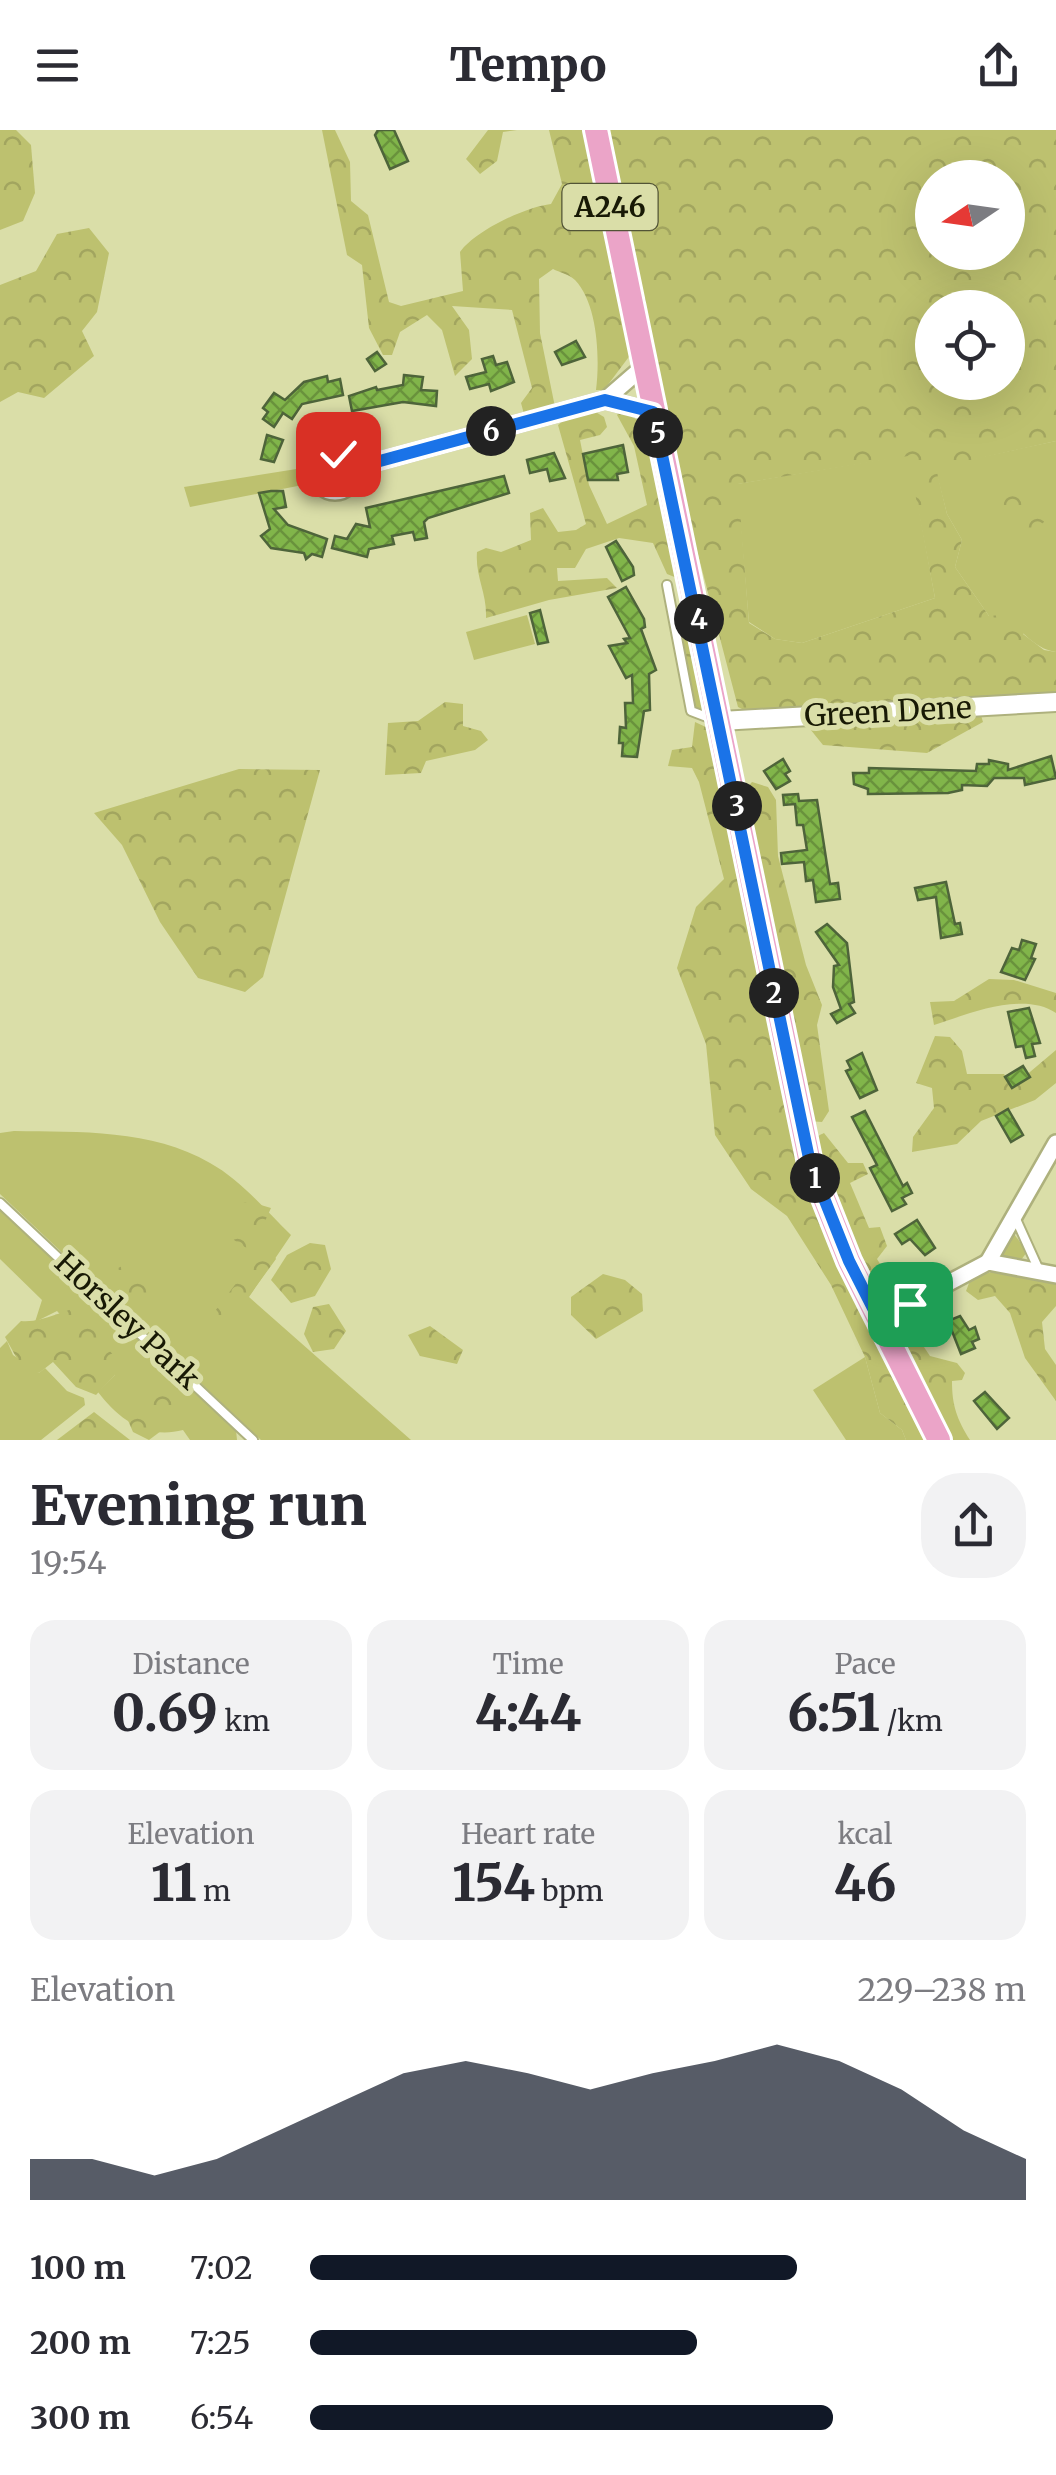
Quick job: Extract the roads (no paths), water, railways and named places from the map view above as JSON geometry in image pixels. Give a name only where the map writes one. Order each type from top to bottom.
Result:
[{"type":"main road","name":"A246","points":[[596,130],[625,285],[721,722],[810,1163],[849,1261],[939,1440]]},
{"type":"street","points":[[354,468],[605,400],[644,367]]},
{"type":"street","points":[[605,400],[653,412]]},
{"type":"street","name":"Green Dene","points":[[721,722],[1056,702]]},
{"type":"street","points":[[879,1320],[988,1262],[1056,1143]]},
{"type":"street","points":[[988,1262],[1038,1268],[1056,1275]]},
{"type":"lane","points":[[668,585],[691,711],[708,721],[721,722]]},
{"type":"lane","name":"Horsley Park","points":[[0,1203],[253,1440]]},
{"type":"lane","points":[[1014,1217],[1038,1268]]}]
